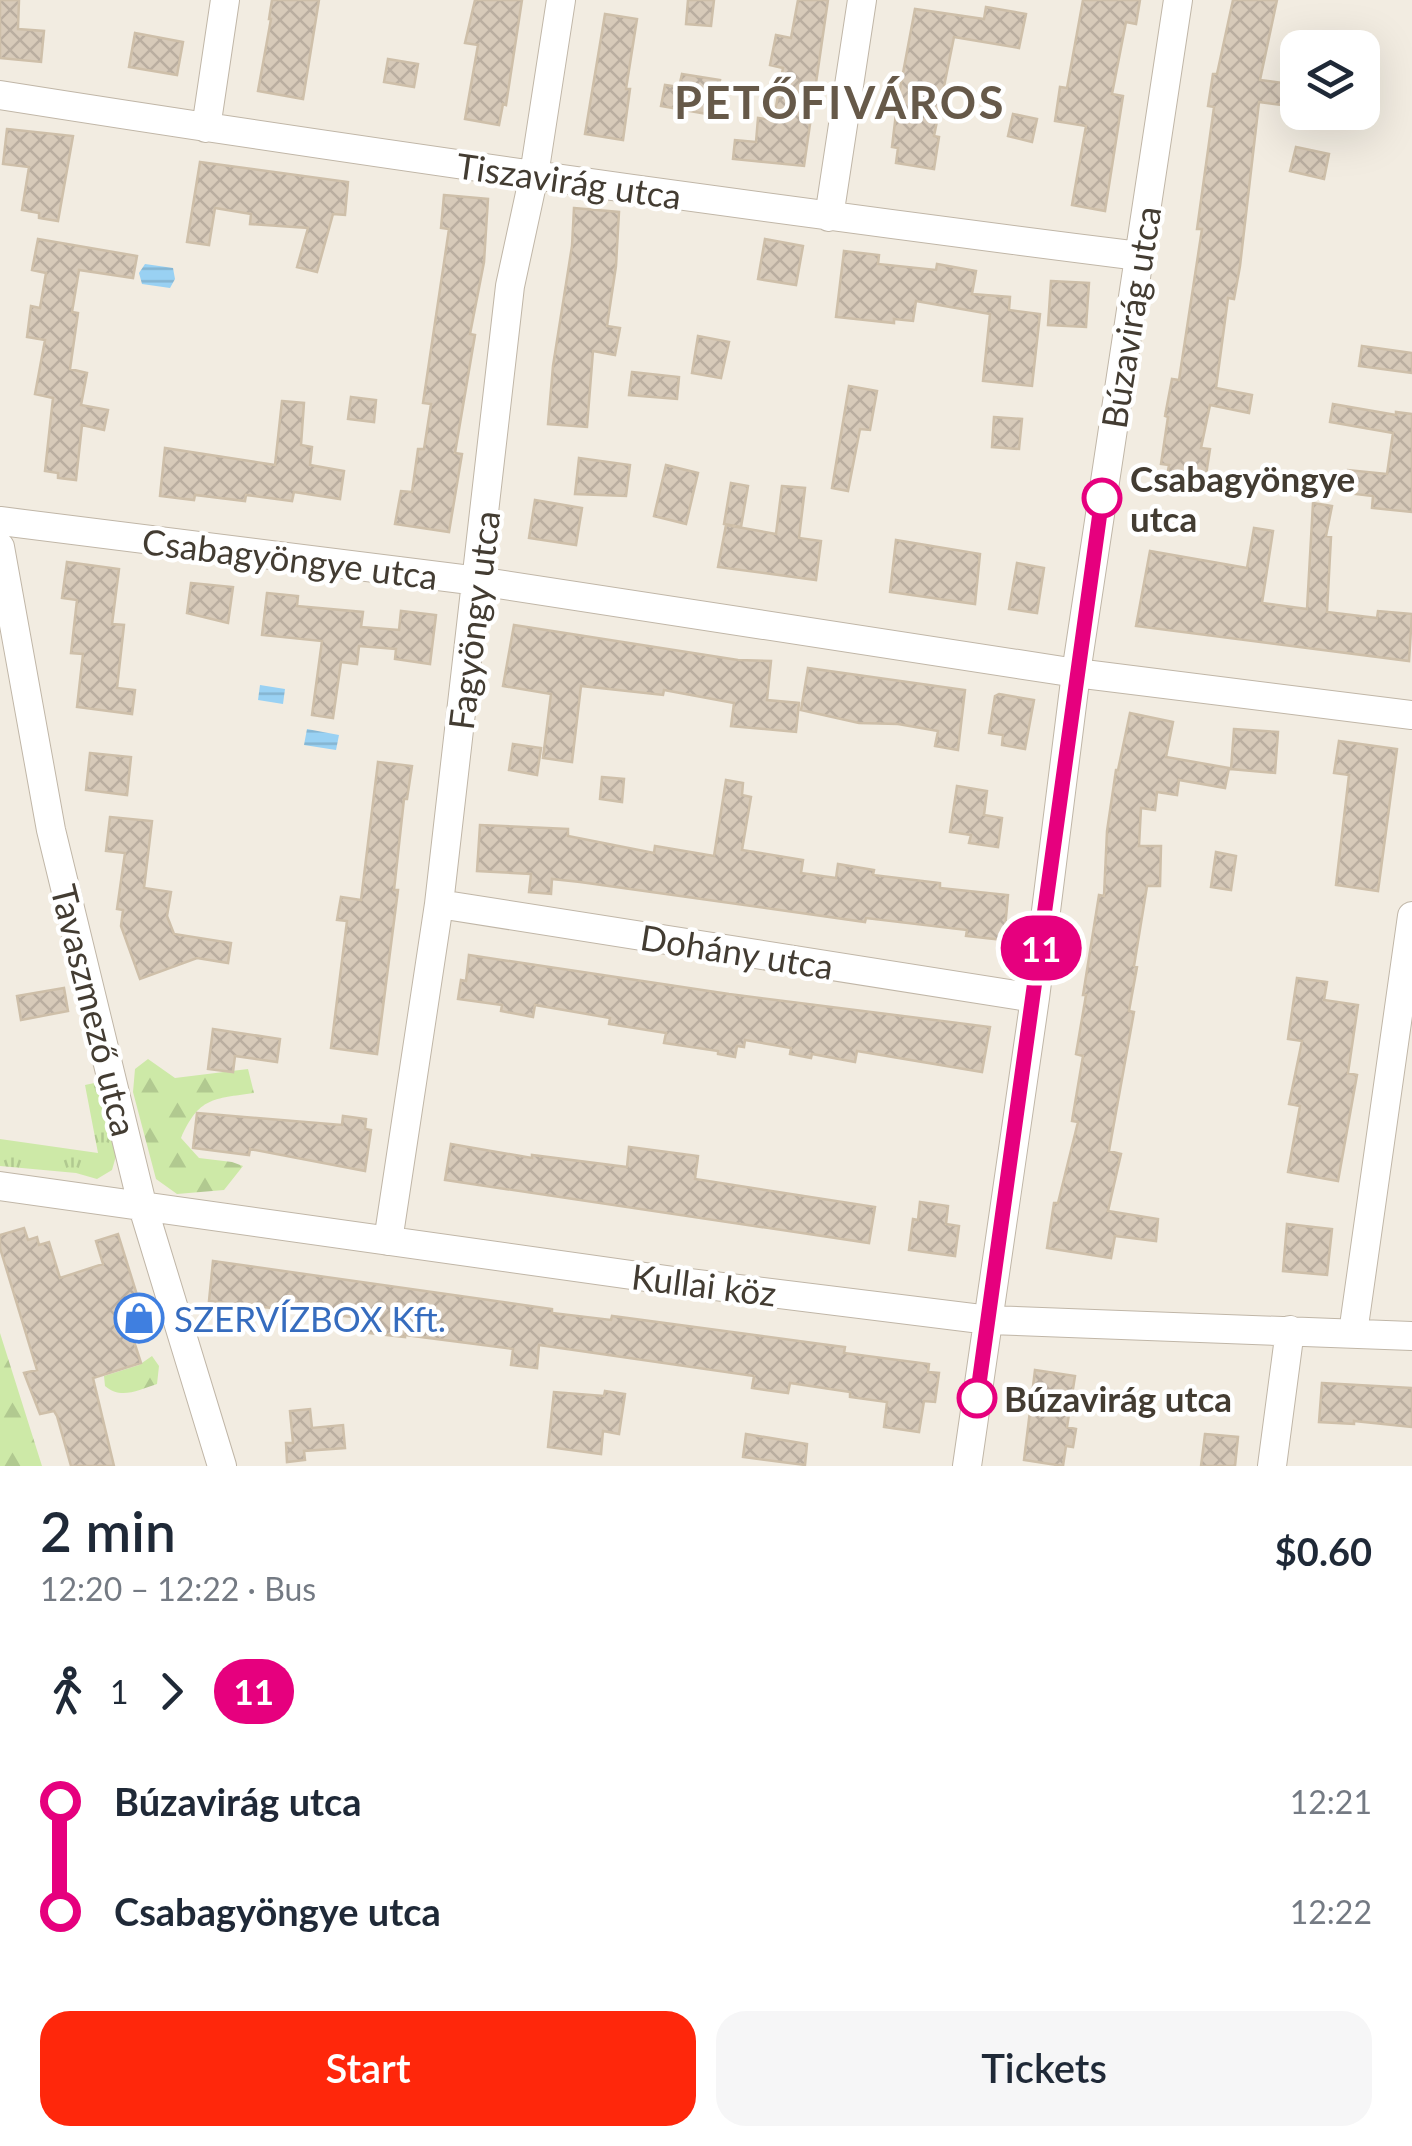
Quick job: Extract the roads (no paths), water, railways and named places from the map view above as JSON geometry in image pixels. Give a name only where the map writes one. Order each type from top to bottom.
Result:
[{"type":"street","points":[[206,128],[225,0]]},
{"type":"street","name":"Fagyöngy utca","points":[[388,1241],[439,904],[510,286],[534,175],[562,0]]},
{"type":"street","points":[[829,217],[862,0]]},
{"type":"street","name":"Búzavirág utca","points":[[968,1466],[1076,673],[1178,0]]},
{"type":"street","name":"Tiszavirág utca","points":[[0,95],[829,217],[1139,256]]},
{"type":"street","name":"Csabagyöngye utca","points":[[0,521],[478,582],[1076,673],[1412,715]]},
{"type":"street","name":"Tavaszmező utca","points":[[0,547],[51,830],[142,1204],[222,1466]]},
{"type":"street","name":"Dohány utca","points":[[439,904],[1034,998]]},
{"type":"street","points":[[1353,1333],[1412,916]]},
{"type":"street","name":"Kullai köz","points":[[0,1186],[988,1320],[1412,1336]]},
{"type":"street","points":[[1272,1466],[1290,1330]]},
{"type":"water","points":[[145,264],[173,268],[175,279],[170,288],[142,284],[139,273]]},
{"type":"water","points":[[260,685],[285,689],[283,704],[258,700]]},
{"type":"water","points":[[307,729],[339,735],[336,750],[304,745]]},
{"type":"place","name":"Csabagyöngye utca","points":[[1102,498]]},
{"type":"place","name":"SZERVÍZBOX Kft.","points":[[139,1318]]},
{"type":"place","name":"Búzavirág utca","points":[[977,1398]]},
{"type":"district","name":"PETŐFIVÁROS","points":[[840,102]]}]
